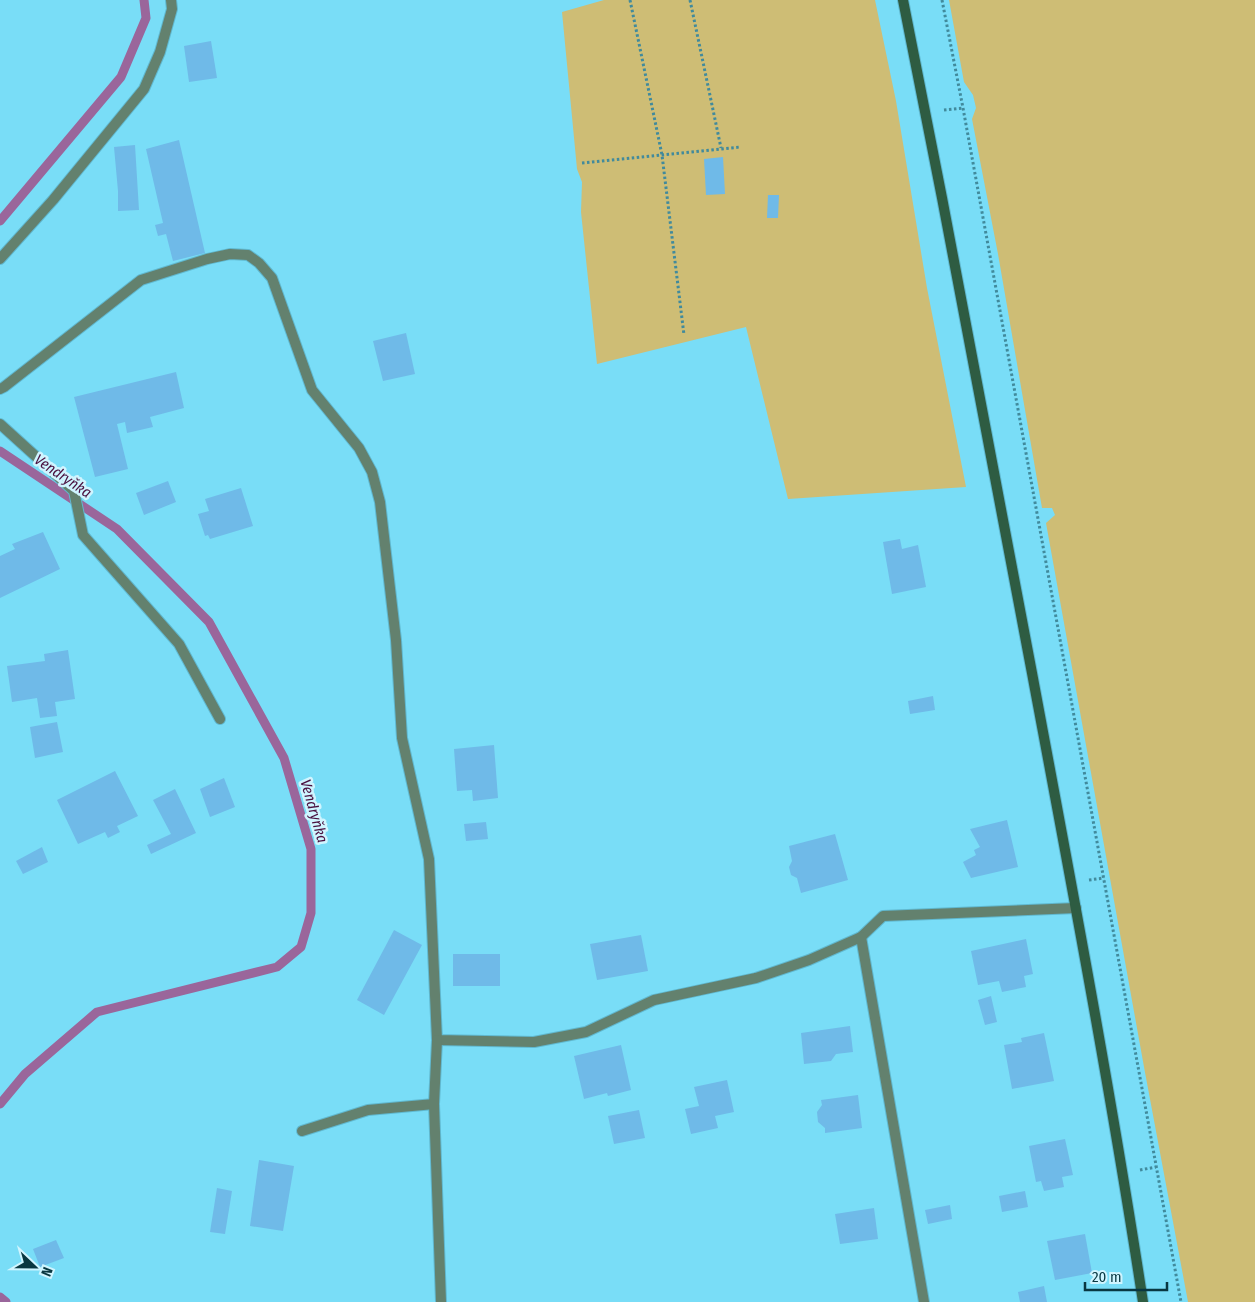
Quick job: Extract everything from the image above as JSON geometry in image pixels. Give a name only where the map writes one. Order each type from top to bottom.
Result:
[{"type":"street","points":[[0,259],[53,200],[144,89],[160,52],[172,9],[171,0]]},
{"type":"street","points":[[903,0],[957,274],[1076,908],[1124,1173],[1143,1302]]},
{"type":"street","points":[[0,388],[4,387],[141,280],[207,259],[230,254],[248,255],[259,263],[272,278],[312,390],[359,448],[372,472],[380,502],[396,640],[402,738],[429,859],[437,1040],[434,1104],[441,1302]]},
{"type":"street","points":[[0,424],[74,491],[83,535],[180,644],[220,719]]},
{"type":"street","points":[[437,1040],[534,1042],[586,1032],[654,1000],[756,978],[809,960],[861,937],[883,916],[1076,908]]},
{"type":"street","points":[[861,937],[924,1302]]},
{"type":"street","points":[[302,1131],[368,1110],[434,1104]]},
{"type":"path","points":[[630,0],[662,155],[684,335]]},
{"type":"path","points":[[690,0],[721,148]]},
{"type":"path","points":[[942,0],[964,108],[1181,1302]]},
{"type":"path","points":[[582,163],[740,146]]},
{"type":"shaded area","points":[[604,0],[875,0],[896,101],[927,288],[966,487],[788,499],[746,327],[597,364],[581,212],[582,182],[577,169],[562,12]]},
{"type":"shaded area","points":[[949,0],[1255,0],[1255,1302],[1188,1302],[1046,523],[1055,515],[1052,508],[1042,508],[998,254],[972,119],[976,108],[973,95],[964,82]]},
{"type":"building","points":[[211,41],[217,78],[189,82],[184,46]]},
{"type":"building","points":[[179,140],[205,253],[173,261],[166,234],[158,236],[155,225],[163,223],[146,149]]},
{"type":"building","points":[[135,145],[139,210],[118,211],[114,147]]},
{"type":"building","points":[[723,157],[725,194],[706,195],[704,159]]},
{"type":"building","points":[[768,195],[779,195],[778,218],[767,218]]},
{"type":"building","points":[[406,333],[415,374],[383,381],[373,341]]},
{"type":"building","points":[[176,372],[184,408],[150,417],[153,427],[127,433],[125,422],[117,424],[128,469],[95,477],[74,397]]},
{"type":"building","points":[[168,481],[176,502],[144,515],[136,493]]},
{"type":"building","points":[[241,488],[253,526],[210,539],[208,535],[205,536],[198,514],[209,511],[205,499]]},
{"type":"building","points":[[43,532],[60,569],[0,598],[0,556],[15,549],[12,544]]},
{"type":"building","points":[[900,539],[902,549],[918,545],[926,587],[892,594],[883,542]]},
{"type":"building","points":[[68,650],[75,699],[55,702],[57,716],[40,718],[37,698],[12,702],[7,666],[45,661],[44,654]]},
{"type":"building","points":[[933,696],[935,710],[910,714],[908,701]]},
{"type":"building","points":[[57,722],[63,752],[35,758],[30,727]]},
{"type":"building","points":[[494,745],[498,798],[473,801],[472,790],[457,791],[454,749]]},
{"type":"building","points":[[115,771],[138,816],[117,826],[120,832],[108,838],[105,832],[78,844],[57,800]]},
{"type":"building","points":[[224,778],[235,807],[210,817],[200,789]]},
{"type":"building","points":[[175,789],[196,833],[151,854],[147,845],[171,834],[153,800]]},
{"type":"building","points":[[1007,820],[1018,867],[971,878],[963,862],[976,855],[974,850],[980,847],[970,829]]},
{"type":"building","points":[[486,822],[488,839],[466,841],[464,824]]},
{"type":"building","points":[[835,834],[848,880],[801,893],[797,878],[791,875],[789,867],[792,861],[789,846]]},
{"type":"building","points":[[42,847],[48,862],[23,874],[16,861]]},
{"type":"building","points":[[394,930],[422,945],[384,1015],[357,1000]]},
{"type":"building","points":[[641,935],[648,971],[597,980],[590,944]]},
{"type":"building","points":[[1026,939],[1033,974],[1024,976],[1026,987],[1002,992],[999,981],[978,985],[971,951]]},
{"type":"building","points":[[453,954],[500,954],[500,986],[453,986]]},
{"type":"building","points":[[991,996],[997,1022],[985,1025],[978,1000]]},
{"type":"building","points":[[850,1026],[853,1052],[836,1054],[831,1061],[804,1064],[801,1033]]},
{"type":"building","points":[[1044,1033],[1054,1081],[1012,1089],[1004,1045],[1022,1042],[1021,1038]]},
{"type":"building","points":[[621,1045],[631,1090],[608,1096],[607,1093],[584,1099],[574,1056]]},
{"type":"building","points":[[727,1080],[734,1112],[715,1116],[718,1128],[691,1134],[685,1109],[699,1106],[694,1087]]},
{"type":"building","points":[[858,1095],[862,1128],[825,1133],[825,1128],[818,1122],[817,1112],[822,1105],[821,1100]]},
{"type":"building","points":[[639,1110],[645,1138],[614,1144],[608,1116]]},
{"type":"building","points":[[1065,1139],[1073,1175],[1062,1177],[1064,1187],[1044,1191],[1041,1181],[1036,1182],[1029,1146]]},
{"type":"building","points":[[259,1160],[294,1166],[283,1231],[250,1226]]},
{"type":"building","points":[[217,1188],[232,1191],[225,1234],[210,1232]]},
{"type":"building","points":[[1025,1191],[1028,1207],[1002,1212],[999,1196]]},
{"type":"building","points":[[950,1205],[952,1219],[928,1224],[925,1210]]},
{"type":"building","points":[[874,1208],[878,1239],[840,1244],[835,1214]]},
{"type":"building","points":[[1085,1234],[1092,1273],[1055,1280],[1047,1241]]},
{"type":"building","points":[[56,1240],[64,1258],[40,1267],[33,1249]]},
{"type":"building","points":[[1044,1286],[1047,1302],[1020,1302],[1018,1292]]},
{"type":"waterway","name":"Vendryňka","points":[[0,221],[121,77],[146,18],[144,0]]},
{"type":"waterway","name":"Vendryňka","points":[[0,451],[117,529],[209,622],[284,758],[311,849],[311,913],[301,947],[277,967],[97,1012],[25,1074],[0,1104]]},
{"type":"waterway","name":"Vendryňka","points":[[0,1297],[6,1302]]}]
